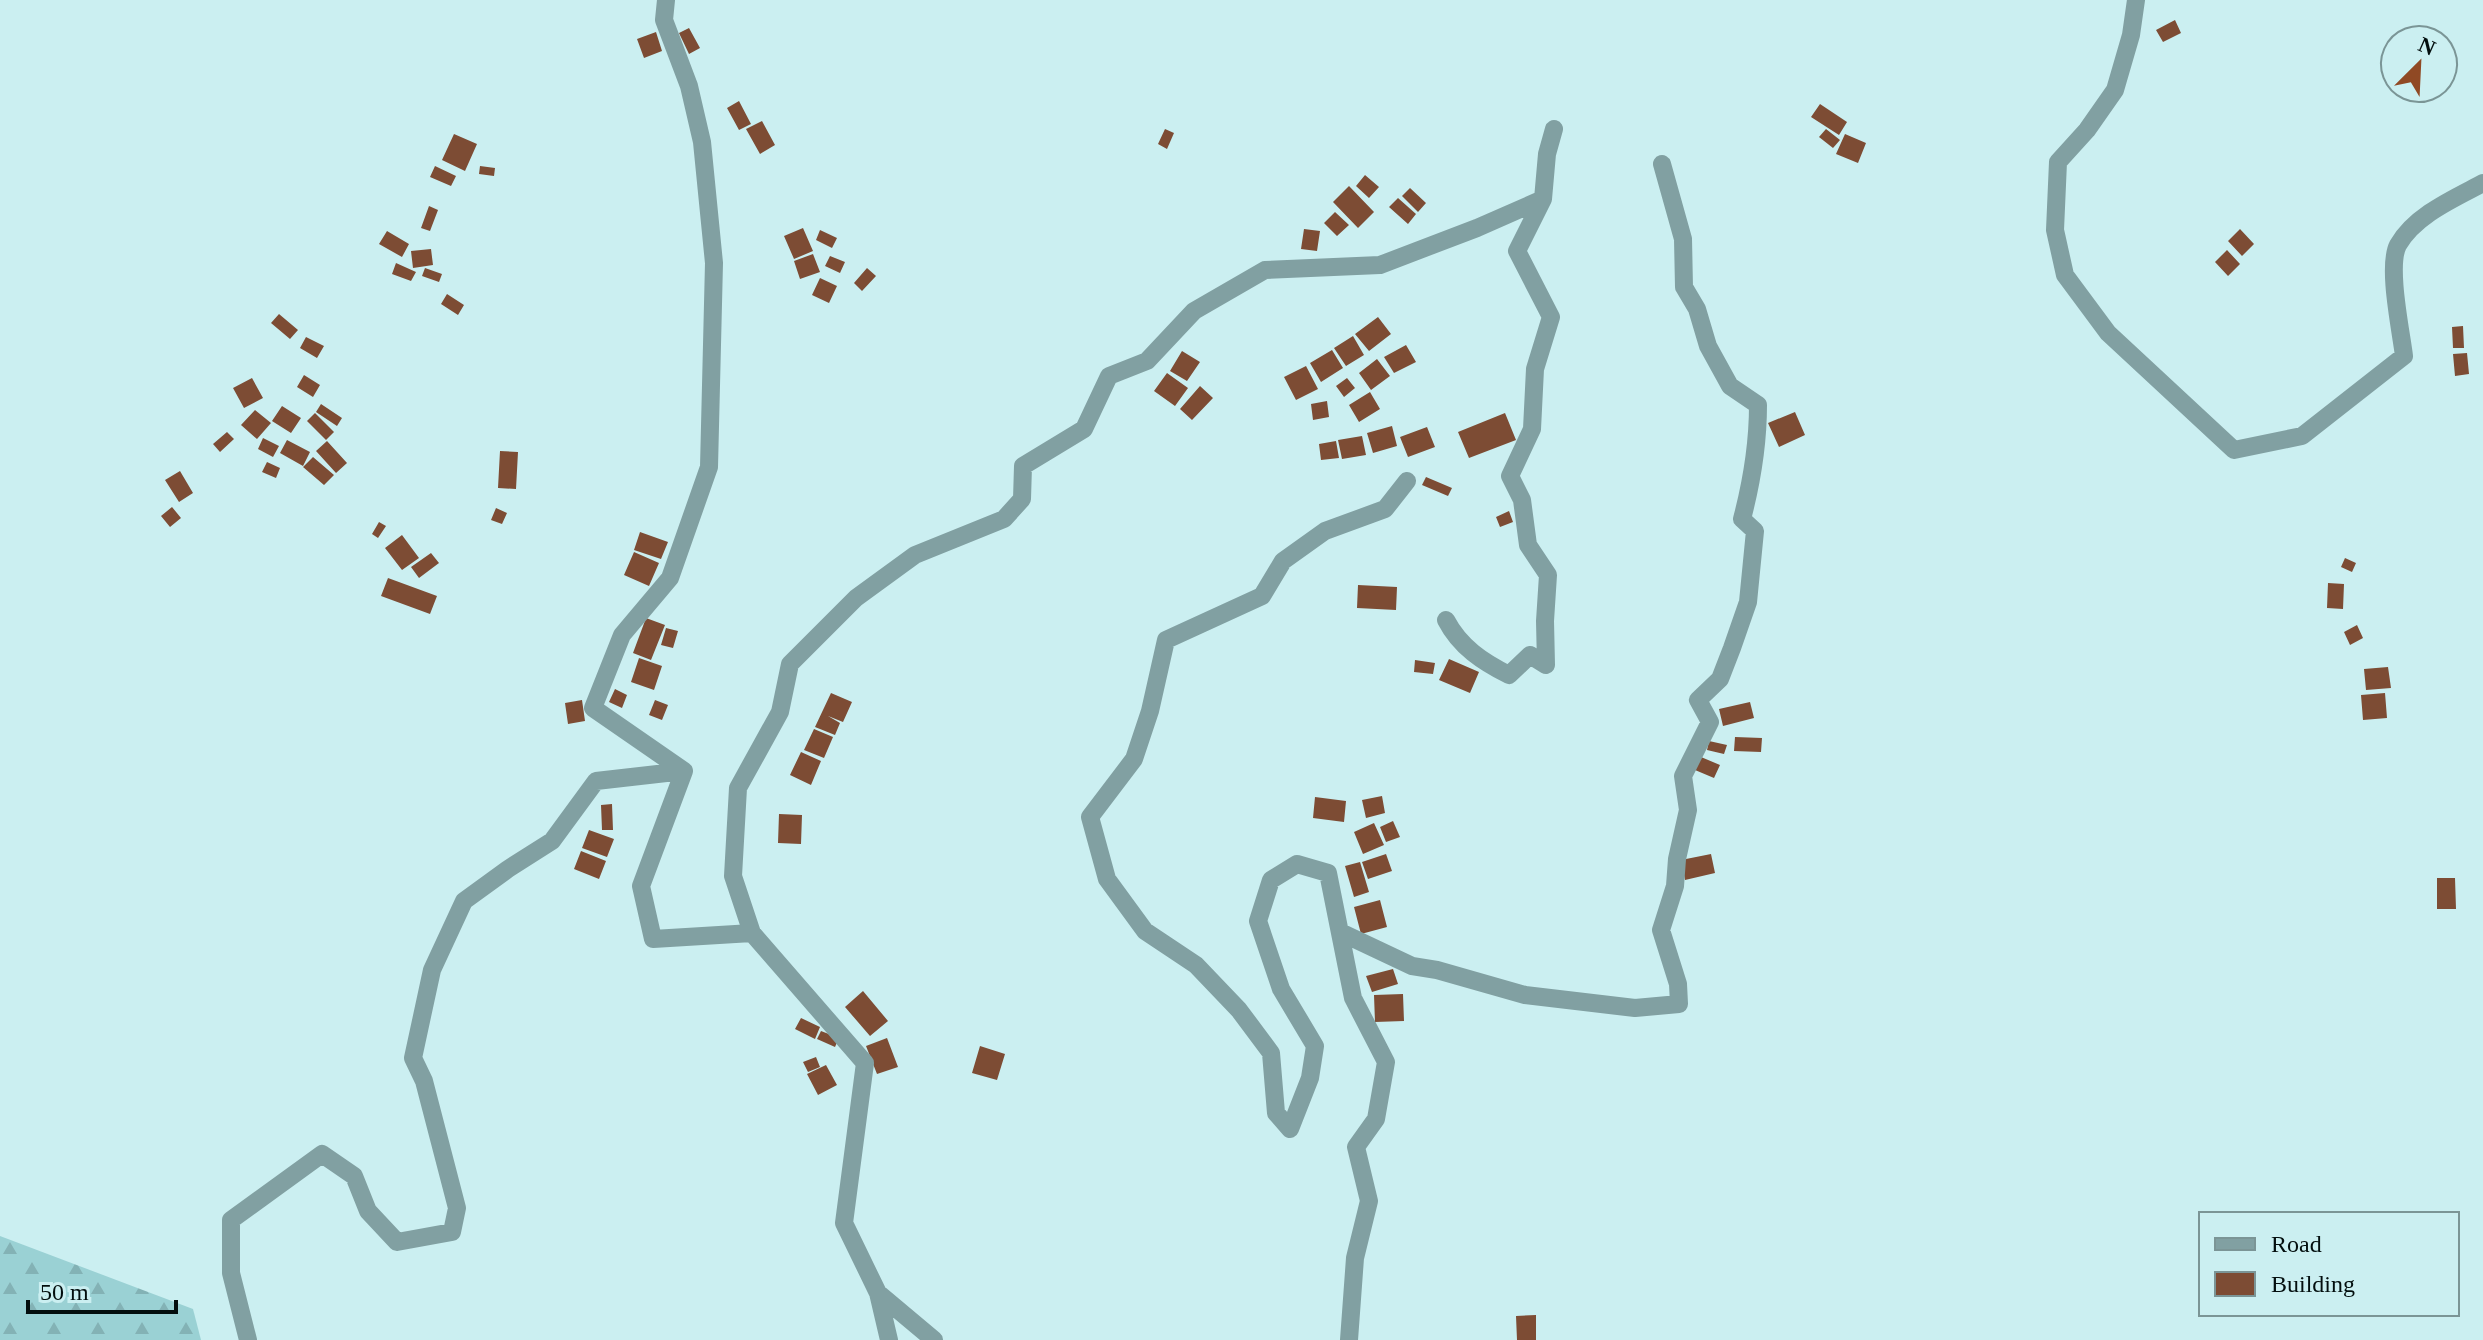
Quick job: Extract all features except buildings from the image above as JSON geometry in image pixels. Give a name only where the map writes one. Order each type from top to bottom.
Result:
[{"type":"street","points":[[666,0],[664,20],[689,86],[702,142],[714,263],[709,467],[670,578],[622,635],[593,708],[684,771]]},
{"type":"street","points":[[2136,0],[2131,35],[2115,90],[2087,130],[2058,162],[2055,230],[2058,245],[2065,275],[2108,333],[2234,450],[2302,436],[2404,356],[2394,279],[2397,246],[2417,223],[2483,183]]},
{"type":"street","points":[[1446,620],[1455,637],[1486,664],[1509,675],[1530,655],[1546,665],[1548,575],[1528,545],[1522,500],[1510,476],[1532,429],[1535,369],[1551,317],[1517,251],[1543,199],[1547,154],[1554,129]]},
{"type":"street","points":[[1340,932],[1412,966],[1525,995],[1635,1008],[1679,1004],[1678,984],[1661,930],[1675,886],[1677,859],[1688,810],[1683,776],[1710,722],[1698,700],[1720,679],[1748,602],[1755,531],[1742,519],[1758,439],[1758,405],[1730,386],[1708,346],[1697,309],[1684,287],[1683,239],[1662,164]]},
{"type":"street","points":[[889,1340],[878,1293],[844,1223],[865,1063],[752,933],[733,876],[738,788],[780,712],[790,664],[856,598],[915,555],[1004,519],[1022,499],[1023,466],[1084,429],[1109,376],[1147,361],[1194,311],[1265,270],[1380,265],[1543,199]]},
{"type":"street","points":[[1349,1340],[1355,1258],[1369,1201],[1356,1147],[1376,1119],[1386,1062],[1353,998],[1328,873],[1297,864],[1271,880],[1258,921],[1281,989],[1315,1046],[1310,1078],[1290,1129],[1276,1113],[1271,1053],[1239,1010],[1196,965],[1145,931],[1107,879],[1090,817],[1134,759],[1150,711],[1166,640],[1262,596],[1283,561],[1325,531],[1385,509],[1407,481]]},
{"type":"street","points":[[684,771],[641,886],[653,939],[752,933]]},
{"type":"street","points":[[248,1340],[231,1273],[231,1220],[322,1154],[354,1176],[368,1211],[397,1242],[452,1232],[457,1208],[424,1081],[413,1058],[432,970],[464,901],[552,841],[596,781],[684,771]]},
{"type":"street","points":[[878,1293],[934,1340]]},
{"type":"green space","points":[[0,1236],[193,1309],[201,1340],[0,1340]]}]
